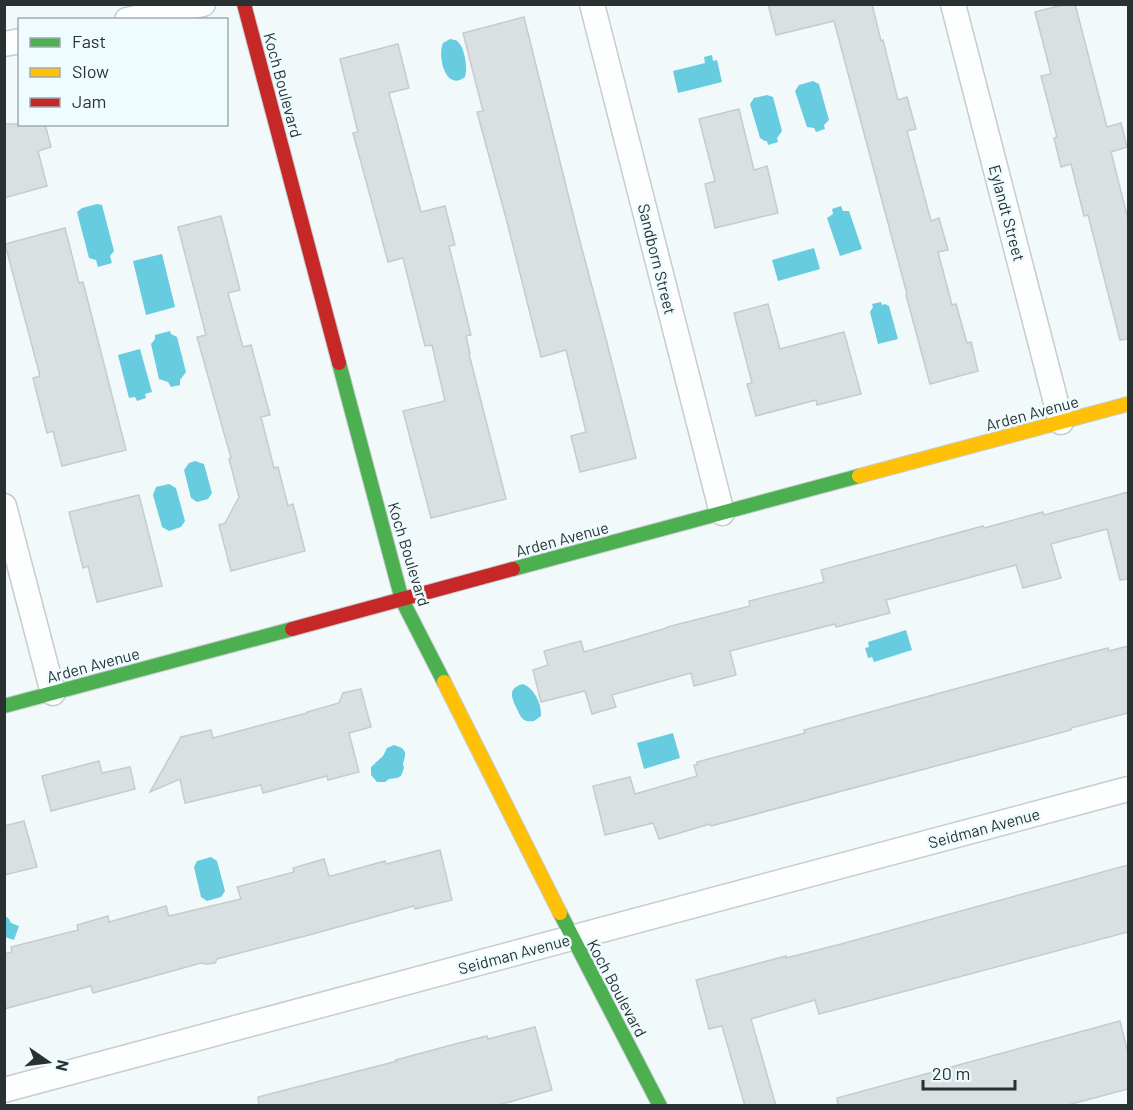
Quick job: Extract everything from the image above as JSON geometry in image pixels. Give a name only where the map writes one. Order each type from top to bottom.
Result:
[{"type":"street","points":[[136,18],[203,4]]},
{"type":"street","name":"Koch Boulevard","points":[[244,4],[402,600],[660,1106]]},
{"type":"street","name":"Sandborn Street","points":[[592,4],[722,513]]},
{"type":"street","name":"Eylandt Street","points":[[953,4],[1061,422]]},
{"type":"street","name":"Arden Avenue","points":[[4,706],[1128,404]]},
{"type":"street","points":[[4,506],[53,693]]},
{"type":"street","name":"Seidman Avenue","points":[[4,1090],[1128,789]]},
{"type":"water","points":[[450,39],[459,43],[465,60],[465,77],[458,80],[448,77],[442,64],[441,49],[443,43]]},
{"type":"water","points":[[712,55],[713,61],[717,60],[722,82],[678,93],[673,71],[705,63],[704,57]]},
{"type":"water","points":[[813,81],[819,84],[829,120],[824,125],[825,129],[816,132],[814,128],[807,127],[795,91],[799,85]]},
{"type":"water","points":[[767,95],[773,97],[782,131],[777,138],[778,142],[768,145],[767,141],[760,138],[750,104],[754,98]]},
{"type":"water","points":[[102,205],[114,251],[110,256],[112,263],[98,267],[96,260],[89,258],[77,212],[82,208]]},
{"type":"water","points":[[841,206],[843,211],[849,211],[862,249],[840,256],[827,218],[833,214],[832,209]]},
{"type":"water","points":[[814,248],[820,269],[778,281],[772,260]]},
{"type":"water","points":[[162,254],[175,307],[146,315],[133,261]]},
{"type":"water","points":[[881,302],[882,305],[889,306],[898,339],[878,344],[870,312],[872,304]]},
{"type":"water","points":[[170,331],[177,337],[186,372],[180,380],[180,385],[171,387],[168,382],[159,379],[151,344],[155,335]]},
{"type":"water","points":[[140,349],[152,392],[145,394],[146,398],[137,401],[135,397],[129,398],[118,355]]},
{"type":"water","points":[[195,461],[204,464],[212,493],[208,499],[197,502],[191,498],[184,470],[189,463]]},
{"type":"water","points":[[169,484],[176,488],[185,521],[181,527],[169,531],[162,527],[153,495],[156,487]]},
{"type":"water","points":[[906,630],[912,650],[874,662],[872,657],[868,658],[865,648],[869,647],[868,642]]},
{"type":"water","points":[[523,684],[534,693],[540,706],[541,716],[534,721],[523,719],[513,699],[513,690]]},
{"type":"water","points":[[673,733],[680,758],[644,769],[637,743]]},
{"type":"water","points":[[394,745],[405,752],[401,776],[385,782],[377,782],[371,775],[371,767],[383,756],[387,748]]},
{"type":"water","points":[[211,857],[217,861],[225,891],[221,897],[207,901],[201,897],[194,867],[197,861]]},
{"type":"water","points":[[4,915],[11,923],[19,926],[14,940],[5,937]]},
{"type":"building","points":[[768,4],[872,4],[898,100],[907,97],[916,129],[907,131],[931,221],[939,218],[948,250],[938,252],[952,305],[956,304],[967,343],[971,342],[978,371],[930,384],[834,21],[776,35]]},
{"type":"building","points":[[1075,4],[1107,127],[1121,123],[1127,147],[1111,152],[1128,219],[1128,339],[1120,340],[1088,215],[1084,216],[1071,164],[1061,167],[1054,138],[1057,137],[1041,76],[1051,74],[1035,12]]},
{"type":"building","points":[[524,17],[636,458],[580,472],[571,436],[586,432],[566,350],[541,357],[477,112],[483,111],[463,33]]},
{"type":"building","points":[[398,44],[409,88],[389,93],[421,212],[445,206],[455,245],[449,246],[471,335],[466,336],[469,354],[506,499],[431,518],[403,411],[445,401],[432,345],[425,346],[403,258],[388,262],[353,133],[358,132],[340,59]]},
{"type":"building","points":[[739,109],[754,170],[767,166],[778,213],[715,228],[705,184],[715,181],[699,119]]},
{"type":"building","points":[[4,124],[46,126],[51,147],[38,151],[47,186],[4,198]]},
{"type":"building","points":[[221,216],[240,290],[228,293],[243,347],[251,345],[270,415],[261,417],[274,468],[278,467],[288,506],[293,504],[305,551],[231,571],[219,525],[225,523],[239,497],[229,459],[231,458],[197,337],[206,335],[178,227]]},
{"type":"building","points":[[65,228],[79,283],[83,282],[126,450],[62,466],[53,431],[47,433],[33,378],[40,376],[5,244]]},
{"type":"building","points":[[768,304],[780,349],[844,332],[861,394],[817,405],[816,400],[756,416],[747,384],[752,383],[734,313]]},
{"type":"building","points":[[1128,492],[1128,579],[1120,580],[1107,529],[1051,544],[1061,578],[1023,588],[1016,565],[886,600],[890,613],[836,627],[835,624],[730,651],[736,675],[694,686],[691,673],[612,695],[616,707],[592,714],[585,691],[541,702],[533,670],[548,665],[544,651],[581,641],[584,652],[667,627],[750,606],[749,601],[824,582],[821,570],[983,526],[984,528],[1043,512],[1044,515]]},
{"type":"building","points":[[139,495],[162,586],[97,602],[88,566],[83,568],[69,512]]},
{"type":"building","points":[[1128,646],[1128,713],[659,839],[653,823],[605,835],[593,786],[630,777],[635,794],[697,776],[694,765],[697,765],[697,762],[805,733],[804,730],[1069,658],[1108,648],[1109,651]]},
{"type":"building","points":[[361,689],[371,727],[349,733],[359,772],[328,780],[327,776],[263,793],[261,785],[185,803],[180,779],[150,792],[181,737],[211,730],[213,738],[307,713],[339,703],[343,693]]},
{"type":"building","points":[[99,761],[102,773],[130,767],[135,789],[51,811],[42,776]]},
{"type":"building","points":[[24,821],[37,867],[4,875],[4,826]]},
{"type":"building","points":[[440,850],[452,900],[415,909],[414,906],[217,959],[215,963],[201,963],[93,993],[91,986],[4,1009],[4,954],[12,952],[11,947],[78,930],[77,925],[108,916],[109,922],[166,906],[169,916],[241,899],[237,887],[294,872],[293,868],[324,859],[329,876],[331,876],[385,861],[386,864]]},
{"type":"building","points":[[1128,865],[1128,932],[819,1014],[815,1000],[751,1019],[776,1106],[745,1106],[722,1026],[709,1029],[696,980],[841,944]]},
{"type":"building","points":[[1120,1021],[1128,1053],[1128,1089],[1064,1106],[838,1106],[837,1098]]},
{"type":"building","points":[[535,1027],[552,1090],[495,1106],[259,1106],[258,1097],[455,1044],[487,1036],[488,1039]]},
{"type":"traffic: fast","points":[[339,363],[402,600],[444,682]]},
{"type":"traffic: fast","points":[[513,569],[859,476]]},
{"type":"traffic: fast","points":[[4,706],[292,629]]},
{"type":"traffic: fast","points":[[560,913],[660,1106]]},
{"type":"traffic: slow","points":[[859,476],[1128,404]]},
{"type":"traffic: slow","points":[[444,682],[560,913]]},
{"type":"traffic: jam","points":[[244,4],[339,363]]},
{"type":"traffic: jam","points":[[292,629],[513,569]]}]
